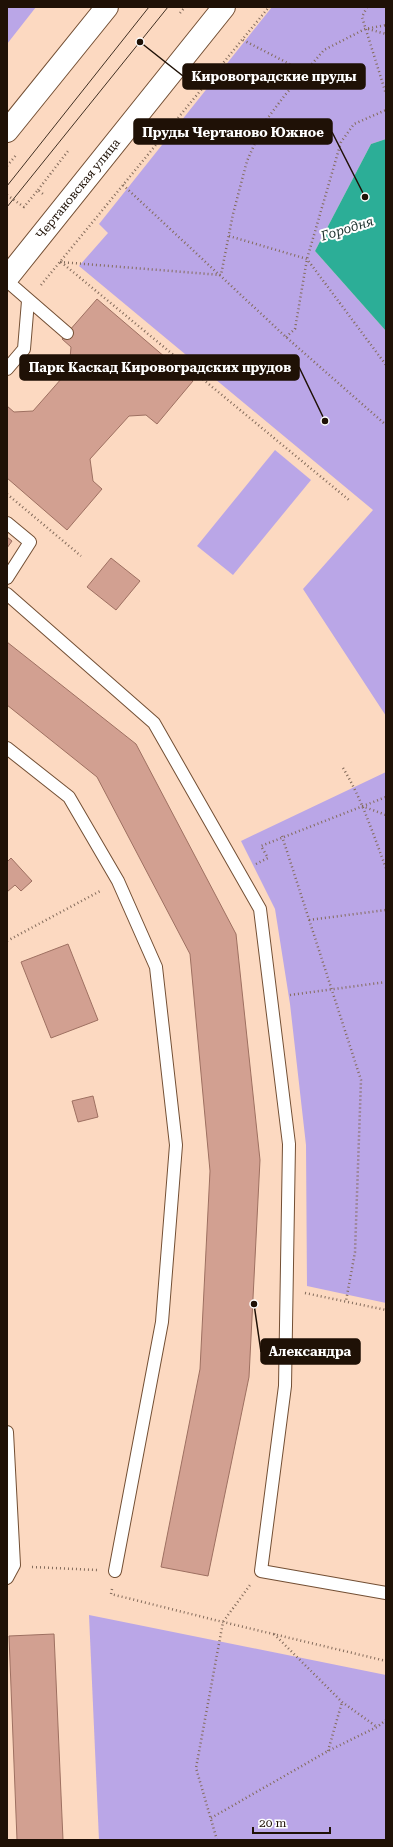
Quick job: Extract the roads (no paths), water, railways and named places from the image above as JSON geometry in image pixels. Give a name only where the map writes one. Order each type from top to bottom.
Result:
[{"type":"main road","points":[[7,131],[107,7]]},
{"type":"main road","name":"Чертановская улица","points":[[7,278],[224,7]]},
{"type":"lane","points":[[7,281],[28,301],[67,333]]},
{"type":"lane","points":[[7,369],[24,349],[28,301]]},
{"type":"lane","points":[[7,523],[30,542],[7,578]]},
{"type":"lane","points":[[7,594],[154,723],[260,910],[289,1144],[285,1386],[261,1571],[386,1593]]},
{"type":"lane","points":[[7,748],[69,798],[118,881],[156,967],[176,1145],[162,1322],[115,1571]]},
{"type":"lane","points":[[7,1432],[14,1565],[7,1578]]},
{"type":"water","name":"Городня","points":[[386,139],[386,331],[315,251],[371,144]]},
{"type":"tram line","points":[[7,186],[149,7]]},
{"type":"tram line","points":[[7,207],[168,7]]},
{"type":"place","name":"Кировоградские пруды","points":[[140,42]]},
{"type":"place","name":"Пруды Чертаново Южное","points":[[365,197]]},
{"type":"place","name":"Парк Каскад Кировоградских прудов","points":[[325,421]]},
{"type":"place","name":"Александра","points":[[254,1304]]}]
